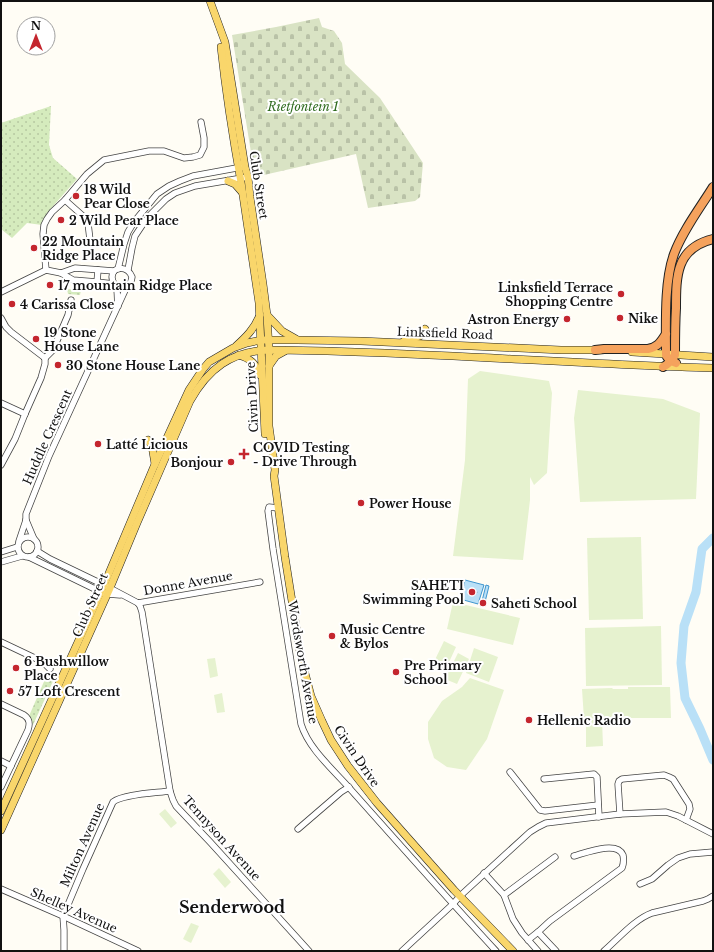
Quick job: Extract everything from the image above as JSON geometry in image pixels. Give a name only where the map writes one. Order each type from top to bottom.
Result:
[{"type":"highway","points":[[672,358],[666,334],[669,272],[682,237],[713,187]]},
{"type":"highway","points":[[663,367],[668,364],[672,358],[676,286],[680,267],[687,253],[695,246],[713,239]]},
{"type":"highway","points":[[595,350],[654,348],[666,334]]},
{"type":"main road","name":"Club Street","points":[[210,1],[225,42],[242,167],[250,197],[263,284],[265,340]]},
{"type":"main road","name":"Club Street","points":[[244,178],[243,194],[258,295],[263,316]]},
{"type":"main road","points":[[228,181],[235,184],[243,194]]},
{"type":"main road","points":[[232,348],[250,333],[263,316],[282,331],[297,340]]},
{"type":"main road","points":[[398,342],[420,336],[425,329]]},
{"type":"main road","name":"Linksfield Road","points":[[195,386],[203,369],[210,362],[232,348],[247,343],[265,340],[398,342],[561,350],[595,350],[672,358],[713,357]]},
{"type":"main road","name":"Civin Drive","points":[[265,340],[262,378],[264,432],[271,471],[274,476]]},
{"type":"main road","name":"Linksfield Road","points":[[195,386],[222,364],[239,355],[265,350],[440,355],[663,367],[713,368]]},
{"type":"main road","name":"Civin Drive","points":[[265,350],[269,366],[269,426],[278,508],[302,658],[312,696],[322,721],[331,740],[372,798],[460,896],[513,951]]},
{"type":"main road","points":[[269,366],[276,356],[287,350]]},
{"type":"main road","points":[[239,355],[252,361],[262,378]]},
{"type":"main road","points":[[672,358],[713,364]]},
{"type":"main road","name":"Club Street","points":[[1,830],[106,590],[155,464],[195,386]]},
{"type":"main road","name":"Club Street","points":[[1,812],[137,523],[190,401],[195,386]]},
{"type":"main road","points":[[148,440],[152,446],[155,464]]},
{"type":"street","points":[[46,270],[43,234],[44,225],[52,212],[65,200],[87,174],[104,160],[148,151],[164,151],[184,158],[200,155],[204,147],[201,122]]},
{"type":"street","points":[[118,306],[112,275],[116,270],[128,232],[134,222],[157,194],[169,186],[193,176],[242,167]]},
{"type":"street","points":[[128,270],[135,236],[150,215],[166,199],[175,193],[195,186],[244,178]]},
{"type":"street","points":[[65,200],[83,216],[88,223],[90,240]]},
{"type":"street","points":[[1,292],[46,270],[62,273],[73,280],[97,282],[123,288],[127,286],[132,277],[125,268],[116,270],[98,270],[75,268],[62,273]]},
{"type":"street","points":[[97,282],[98,270]]},
{"type":"street","name":"Huddle Crescent","points":[[19,541],[33,495],[38,488],[78,400],[80,388],[127,286]]},
{"type":"street","points":[[1,465],[15,439],[41,378],[45,358],[52,350],[68,315],[71,300]]},
{"type":"street","points":[[1,318],[6,328],[45,358]]},
{"type":"street","points":[[1,403],[25,414]]},
{"type":"street","name":"Wordsworth Avenue","points":[[278,508],[269,507],[268,511],[301,724],[305,735],[316,751],[496,951]]},
{"type":"street","points":[[26,520],[38,545],[37,551],[29,557]]},
{"type":"street","points":[[22,556],[17,547],[19,541],[25,537],[32,537],[34,539]]},
{"type":"street","points":[[17,547],[1,552],[2,562],[22,556],[29,557],[106,590]]},
{"type":"street","points":[[37,551],[106,590]]},
{"type":"street","name":"Donne Avenue","points":[[106,590],[122,595],[138,603],[260,582]]},
{"type":"street","name":"Tennyson Avenue","points":[[138,603],[142,612],[170,791],[173,800],[176,806],[309,951]]},
{"type":"street","points":[[1,642],[39,660],[50,669]]},
{"type":"street","points":[[1,704],[24,714],[29,720],[28,730],[1,787]]},
{"type":"street","points":[[1,761],[11,766]]},
{"type":"street","points":[[510,772],[540,810],[546,811],[598,805]]},
{"type":"street","points":[[544,779],[594,774],[596,777],[599,817]]},
{"type":"street","points":[[620,814],[619,781],[622,779],[664,775],[673,779],[689,804],[690,809],[686,820]]},
{"type":"street","points":[[298,829],[341,792],[349,787]]},
{"type":"street","name":"Milton Avenue","points":[[67,906],[82,869],[114,802],[129,796],[170,791]]},
{"type":"street","points":[[402,951],[530,832],[551,822],[620,814],[666,812],[678,816],[713,834]]},
{"type":"street","points":[[528,940],[550,921],[622,868],[624,862],[622,852],[616,848],[600,849],[574,856]]},
{"type":"street","points":[[640,884],[652,879],[678,858],[690,854],[713,852]]},
{"type":"street","points":[[504,895],[555,857]]},
{"type":"street","points":[[484,874],[504,895],[513,919],[522,933],[538,951]]},
{"type":"street","name":"Shelley Avenue","points":[[1,889],[138,951]]},
{"type":"street","points":[[604,951],[646,915],[652,912],[703,901],[713,896]]},
{"type":"street","points":[[63,916],[64,951]]},
{"type":"street","points":[[538,932],[556,951]]},
{"type":"green space","name":"Rietfontein 1","points":[[319,18],[322,27],[334,31],[342,43],[345,64],[380,98],[423,163],[420,197],[415,201],[368,208],[356,154],[255,177],[232,35]]},
{"type":"green space","points":[[51,106],[49,145],[53,158],[77,179],[47,213],[42,225],[27,223],[12,238],[1,229],[1,123]]},
{"type":"green space","points":[[67,289],[81,290],[80,295],[68,294]]},
{"type":"green space","points":[[480,371],[549,381],[552,393],[547,473],[534,485],[530,477],[530,500],[523,560],[453,556],[465,460],[468,379]]},
{"type":"green space","points":[[578,390],[663,399],[700,413],[696,499],[580,502],[574,418]]},
{"type":"green space","points":[[641,537],[643,619],[589,620],[587,538]]},
{"type":"green space","points":[[453,602],[520,618],[513,645],[447,629]]},
{"type":"green space","points":[[661,626],[662,685],[586,686],[585,628]]},
{"type":"green space","points":[[444,641],[456,647],[444,673],[432,666]]},
{"type":"green space","points":[[474,648],[498,657],[489,682],[466,673]]},
{"type":"green space","points":[[458,653],[469,659],[457,684],[445,679]]},
{"type":"green space","points":[[215,658],[218,676],[210,678],[207,659]]},
{"type":"green space","points":[[46,677],[54,679],[33,725],[29,716]]},
{"type":"green space","points":[[470,678],[504,690],[487,739],[466,770],[447,767],[434,758],[428,739],[428,722],[442,701],[462,687]]},
{"type":"green space","points":[[628,687],[670,687],[671,718],[628,718],[628,716],[584,719],[582,689],[628,689]]},
{"type":"green space","points":[[222,693],[225,712],[217,713],[214,695]]},
{"type":"green space","points":[[586,720],[602,720],[603,746],[586,747]]},
{"type":"green space","points":[[165,809],[177,823],[171,828],[159,814]]},
{"type":"green space","points":[[219,868],[231,882],[225,888],[213,874]]},
{"type":"green space","points":[[191,923],[199,926],[191,943],[183,939]]},
{"type":"water","name":"SAHETI Swimming Pool","points":[[465,580],[484,585],[478,604],[460,599]]},
{"type":"water","points":[[486,585],[489,586],[484,606],[481,605]]},
{"type":"waterway","points":[[713,538],[702,549],[696,592],[684,626],[681,663],[685,698],[713,760]]},
{"type":"place","name":"18 Wild Pear Close","points":[[76,196]]},
{"type":"place","name":"2 Wild Pear Place","points":[[61,220]]},
{"type":"place","name":"22 Mountain Ridge Place","points":[[34,248]]},
{"type":"place","name":"17 mountain Ridge Place","points":[[50,285]]},
{"type":"place","name":"Linksfield Terrace Shopping Centre","points":[[621,294]]},
{"type":"place","name":"4 Carissa Close","points":[[12,304]]},
{"type":"place","name":"Nike","points":[[620,318]]},
{"type":"place","name":"Astron Energy","points":[[567,319]]},
{"type":"place","name":"19 Stone House Lane","points":[[36,339]]},
{"type":"place","name":"30 Stone House Lane","points":[[58,365]]},
{"type":"place","name":"Latté Licious","points":[[98,444]]},
{"type":"place","name":"COVID Testing - Drive Through","points":[[244,454]]},
{"type":"place","name":"Bonjour","points":[[231,462]]},
{"type":"place","name":"Power House","points":[[361,503]]},
{"type":"place","name":"SAHETI Swimming Pool","points":[[472,592]]},
{"type":"place","name":"Saheti School","points":[[483,603]]},
{"type":"place","name":"Music Centre & Bylos","points":[[332,636]]},
{"type":"place","name":"6 Bushwillow Place","points":[[16,668]]},
{"type":"place","name":"Pre Primary School","points":[[396,672]]},
{"type":"place","name":"57 Loft Crescent","points":[[10,691]]},
{"type":"place","name":"Hellenic Radio","points":[[529,720]]},
{"type":"district","name":"Senderwood","points":[[232,907]]}]
